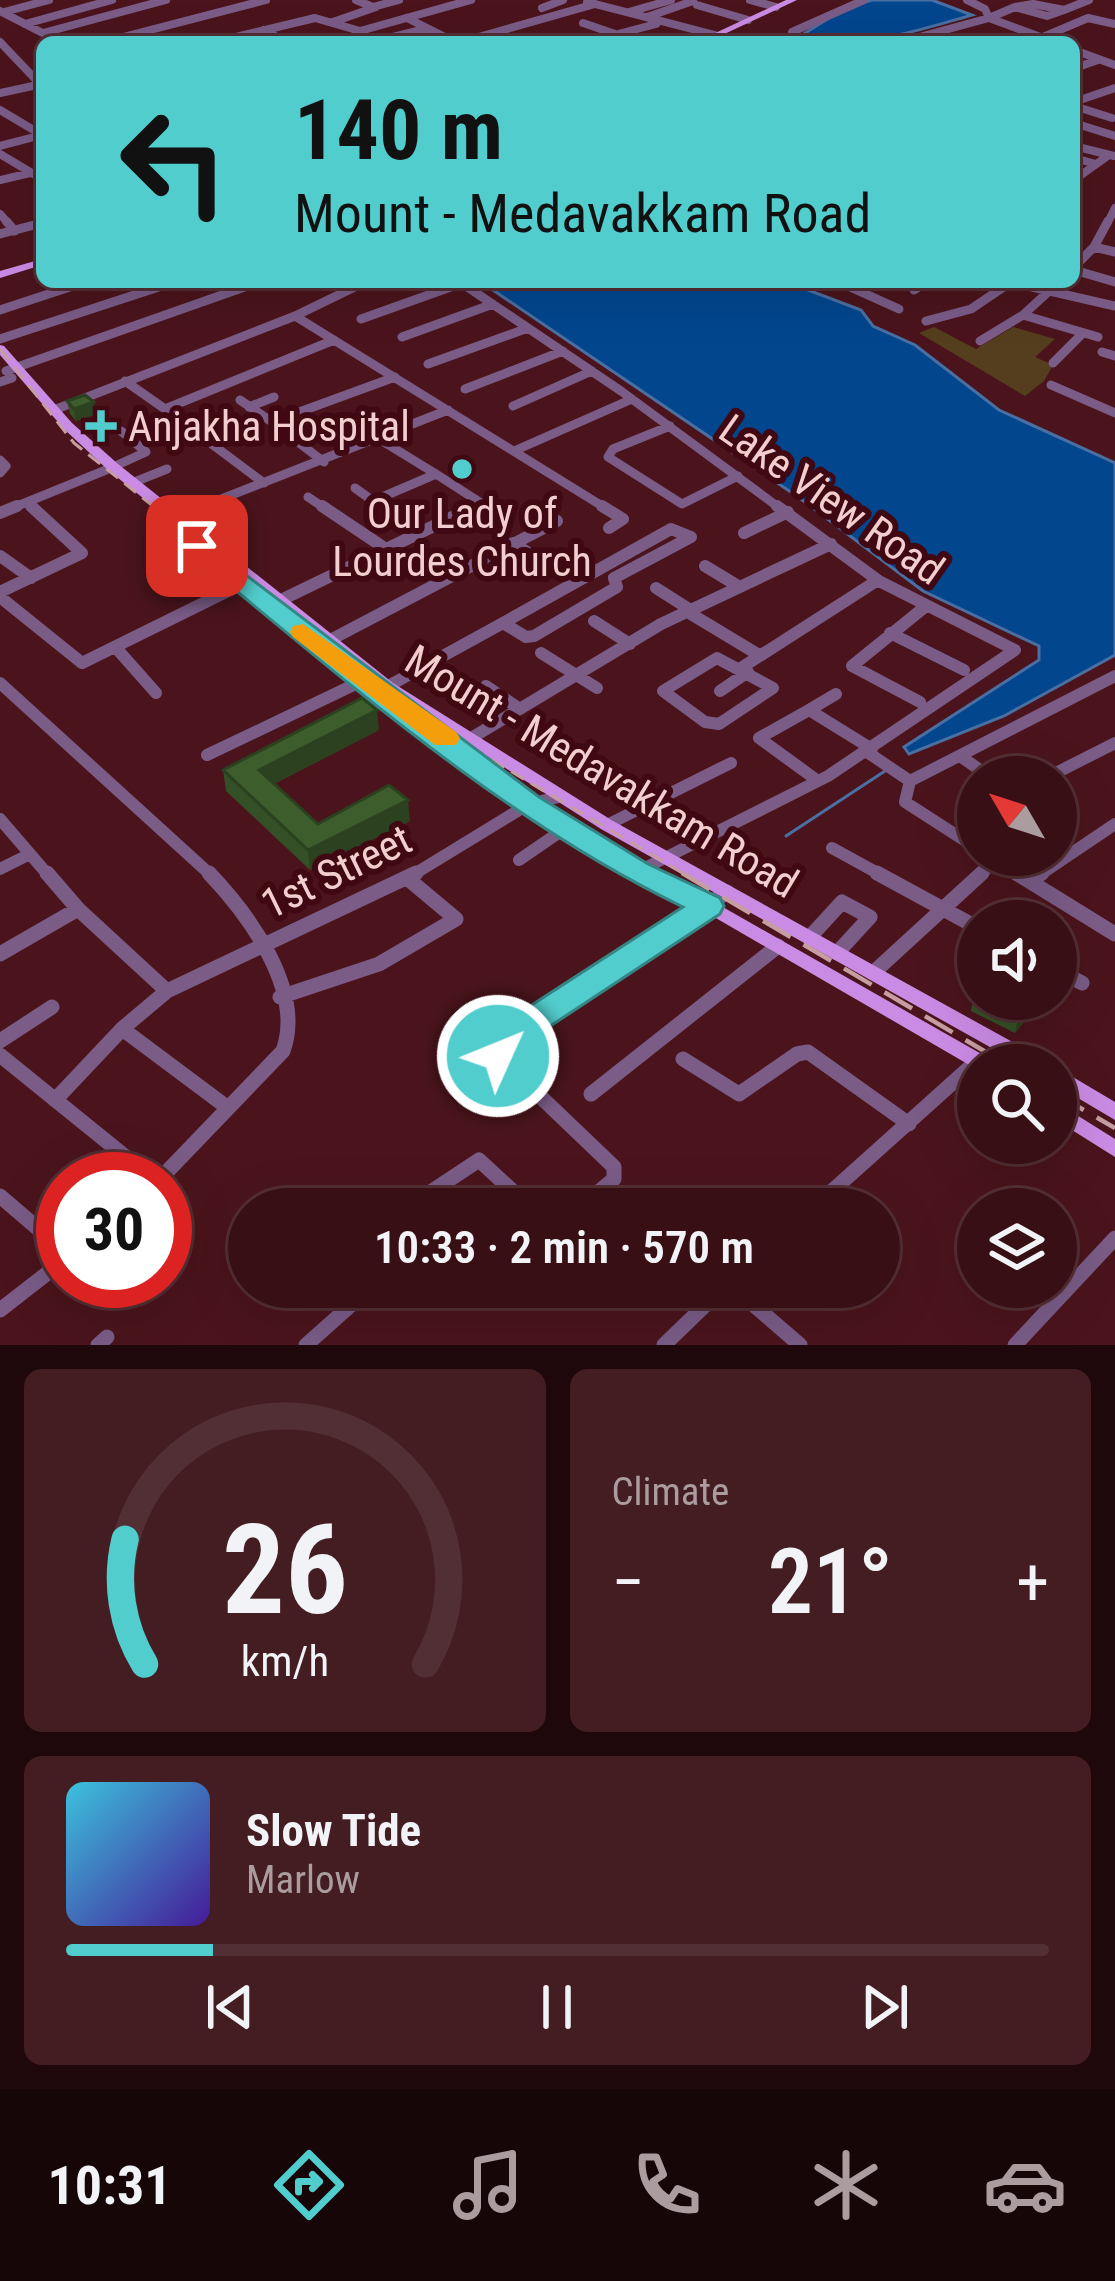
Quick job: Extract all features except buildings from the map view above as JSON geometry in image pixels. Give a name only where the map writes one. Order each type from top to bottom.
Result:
[{"type":"main road","points":[[724,36],[793,0]]},
{"type":"main road","points":[[0,275],[36,264]]},
{"type":"main road","name":"Mount - Medavakkam Road","points":[[0,343],[7,372],[110,468],[244,583],[529,804],[637,872],[708,906],[957,1049]]},
{"type":"main road","name":"Mount - Medavakkam Road","points":[[7,372],[170,519],[332,639],[378,685],[607,825],[1001,1044]]},
{"type":"main road","points":[[1077,1087],[1113,1108]]},
{"type":"main road","points":[[1077,1124],[1115,1149]]},
{"type":"street","points":[[1,12],[49,0]]},
{"type":"street","points":[[25,23],[112,0]]},
{"type":"street","points":[[43,33],[166,0]]},
{"type":"street","points":[[127,36],[266,0]]},
{"type":"street","points":[[356,0],[376,7]]},
{"type":"street","points":[[332,22],[399,0]]},
{"type":"street","points":[[239,36],[315,18],[360,31],[471,0]]},
{"type":"street","points":[[542,8],[563,0]]},
{"type":"street","points":[[580,0],[714,36]]},
{"type":"street","points":[[606,7],[627,0]]},
{"type":"street","points":[[628,13],[671,0]]},
{"type":"street","points":[[750,0],[776,8]]},
{"type":"street","points":[[799,36],[792,32],[864,0]]},
{"type":"street","points":[[967,0],[985,9],[989,18],[1039,36]]},
{"type":"street","points":[[923,36],[989,18],[1031,0],[1064,10]]},
{"type":"street","points":[[1047,16],[1089,0]]},
{"type":"street","points":[[646,18],[695,3],[748,20]]},
{"type":"street","points":[[480,36],[595,4]]},
{"type":"street","points":[[1015,7],[1069,23]]},
{"type":"street","points":[[1,12],[49,36]]},
{"type":"street","points":[[406,18],[443,36]]},
{"type":"street","points":[[1044,36],[1088,18],[1115,24]]},
{"type":"street","points":[[583,22],[616,34]]},
{"type":"street","points":[[609,36],[663,22]]},
{"type":"street","points":[[397,36],[426,29]]},
{"type":"street","points":[[264,30],[275,36]]},
{"type":"street","points":[[0,42],[36,79]]},
{"type":"street","points":[[1080,52],[1115,64]]},
{"type":"street","points":[[1080,66],[1099,59]]},
{"type":"street","points":[[0,93],[36,85]]},
{"type":"street","points":[[1080,101],[1115,88]]},
{"type":"street","points":[[1098,93],[1115,99]]},
{"type":"street","points":[[1080,106],[1112,118]]},
{"type":"street","points":[[2,112],[36,132]]},
{"type":"street","points":[[1080,125],[1115,136]]},
{"type":"street","points":[[1080,145],[1102,133]]},
{"type":"street","points":[[0,150],[36,137]]},
{"type":"street","points":[[1080,148],[1112,155]]},
{"type":"street","points":[[0,150],[36,176]]},
{"type":"street","points":[[1080,175],[1112,155]]},
{"type":"street","points":[[1080,160],[1096,164]]},
{"type":"street","points":[[0,180],[30,173]]},
{"type":"street","points":[[1080,262],[1094,248],[1115,208]]},
{"type":"street","points":[[0,214],[14,231]]},
{"type":"street","points":[[0,234],[36,225]]},
{"type":"street","points":[[1094,248],[1115,252]]},
{"type":"street","points":[[1080,270],[1115,282]]},
{"type":"street","points":[[0,310],[68,288]]},
{"type":"street","points":[[0,343],[157,288]]},
{"type":"street","points":[[7,372],[242,288]]},
{"type":"street","points":[[54,410],[296,316],[353,288]]},
{"type":"street","points":[[361,319],[445,288]]},
{"type":"street","name":"Lake View Road","points":[[470,288],[670,426],[878,580],[1015,650],[872,752],[637,872]]},
{"type":"street","points":[[853,288],[899,309]]},
{"type":"street","points":[[926,322],[971,309],[1002,288]]},
{"type":"street","points":[[980,340],[1023,315],[1053,288]]},
{"type":"street","points":[[1061,288],[1115,306]]},
{"type":"street","points":[[402,337],[493,304]]},
{"type":"street","points":[[1023,315],[1098,337]]},
{"type":"street","points":[[296,316],[622,519],[609,528]]},
{"type":"street","points":[[428,364],[528,328]]},
{"type":"street","points":[[1053,363],[1083,333]]},
{"type":"street","points":[[165,409],[334,340]]},
{"type":"street","points":[[465,389],[562,351]]},
{"type":"street","points":[[1102,352],[1115,356]]},
{"type":"street","points":[[513,406],[592,371]]},
{"type":"street","points":[[272,422],[394,377]]},
{"type":"street","points":[[125,381],[264,483]]},
{"type":"street","points":[[1051,385],[1115,413]]},
{"type":"street","points":[[274,397],[244,403],[324,462]]},
{"type":"street","points":[[514,451],[632,399]]},
{"type":"street","points":[[170,519],[448,410]]},
{"type":"street","points":[[670,426],[613,449],[608,457],[680,503],[738,476]]},
{"type":"street","points":[[0,513],[146,452],[121,431]]},
{"type":"street","points":[[379,439],[505,518]]},
{"type":"street","points":[[0,460],[6,466],[0,473]]},
{"type":"street","points":[[132,483],[167,469]]},
{"type":"street","points":[[355,488],[373,500],[436,475]]},
{"type":"street","points":[[308,497],[386,549]]},
{"type":"street","points":[[27,502],[82,553],[0,594],[82,663],[244,583]]},
{"type":"street","points":[[279,602],[482,503]]},
{"type":"street","points":[[744,533],[788,512]]},
{"type":"street","points":[[332,639],[557,521]]},
{"type":"street","points":[[207,755],[378,685],[671,529],[692,537],[614,578],[617,586],[534,636],[526,637],[503,622]]},
{"type":"street","points":[[513,543],[554,569]]},
{"type":"street","points":[[468,740],[688,610],[831,544]]},
{"type":"street","points":[[0,556],[32,578]]},
{"type":"street","points":[[705,566],[737,586]]},
{"type":"street","points":[[720,691],[759,655],[878,580]]},
{"type":"street","points":[[656,588],[759,655]]},
{"type":"street","points":[[920,702],[852,666],[926,606]]},
{"type":"street","points":[[594,620],[630,644]]},
{"type":"street","points":[[890,632],[964,670]]},
{"type":"street","points":[[117,649],[156,693]]},
{"type":"street","points":[[542,652],[597,688]]},
{"type":"street","points":[[717,658],[745,670],[773,688],[711,725],[663,691],[717,658]]},
{"type":"street","points":[[967,756],[1115,676]]},
{"type":"street","points":[[0,682],[201,864],[239,904],[265,942],[291,1029],[283,1051],[183,1152]]},
{"type":"street","points":[[486,686],[520,709]]},
{"type":"street","points":[[818,781],[759,738],[836,694]]},
{"type":"street","points":[[808,710],[907,778]]},
{"type":"street","points":[[1077,762],[1115,743]]},
{"type":"street","points":[[907,778],[957,760]]},
{"type":"street","points":[[607,825],[731,763]]},
{"type":"street","points":[[907,778],[904,802],[957,836]]},
{"type":"street","name":"1st Street","points":[[55,1100],[124,1031],[135,1013],[167,991],[407,878],[529,804],[559,796]]},
{"type":"street","points":[[0,819],[78,909],[167,991]]},
{"type":"street","points":[[1030,881],[1115,824]]},
{"type":"street","points":[[519,860],[566,827]]},
{"type":"street","points":[[832,848],[957,917]]},
{"type":"street","points":[[0,869],[30,854]]},
{"type":"street","points":[[874,973],[975,876]]},
{"type":"street","points":[[1022,876],[1115,934]]},
{"type":"street","points":[[280,997],[379,964],[456,919],[407,878]]},
{"type":"street","points":[[603,1188],[614,1179],[614,1167],[498,1056],[498,1047],[727,892]]},
{"type":"street","points":[[808,938],[842,902],[871,917],[836,953]]},
{"type":"street","points":[[0,954],[78,909]]},
{"type":"street","points":[[591,1094],[778,946]]},
{"type":"street","points":[[1077,980],[1082,983]]},
{"type":"street","points":[[0,1041],[52,1006]]},
{"type":"street","points":[[124,1031],[228,1108]]},
{"type":"street","points":[[683,1059],[740,1094],[808,1052],[909,1124]]},
{"type":"street","points":[[0,1055],[121,1152]]},
{"type":"street","points":[[836,1188],[957,1083]]},
{"type":"street","points":[[436,1188],[478,1160],[509,1188]]},
{"type":"street","points":[[0,1196],[36,1227]]},
{"type":"street","points":[[1015,1345],[1115,1238]]},
{"type":"street","points":[[0,1310],[36,1283]]},
{"type":"street","points":[[306,1345],[348,1308]]},
{"type":"street","points":[[664,1345],[705,1308]]},
{"type":"street","points":[[754,1308],[800,1345]]},
{"type":"shaded area","points":[[934,327],[976,349],[1013,327],[1055,339],[1035,357],[1053,365],[1044,381],[1025,396],[919,333]]},
{"type":"water","points":[[872,0],[932,0],[972,15],[890,36],[802,35],[845,8]]},
{"type":"water","points":[[490,288],[803,288],[861,310],[873,326],[915,345],[999,410],[1115,463],[1115,655],[1004,716],[909,754],[904,747],[1039,660],[1039,646],[923,591],[801,499]]},
{"type":"waterway","points":[[786,836],[885,771]]},
{"type":"railway","points":[[0,349],[74,443],[298,622],[451,736],[688,876]]},
{"type":"railway","points":[[682,873],[972,1044]]},
{"type":"railway","points":[[1077,1106],[1115,1128]]},
{"type":"slow traffic","points":[[303,632],[445,738]]},
{"type":"place","name":"Anjakha Hospital","points":[[101,426]]},
{"type":"place","name":"Our Lady of Lourdes Church","points":[[462,469]]},
{"type":"route","points":[[197,546],[529,804],[637,872],[708,906],[502,1041],[498,1056]]}]
